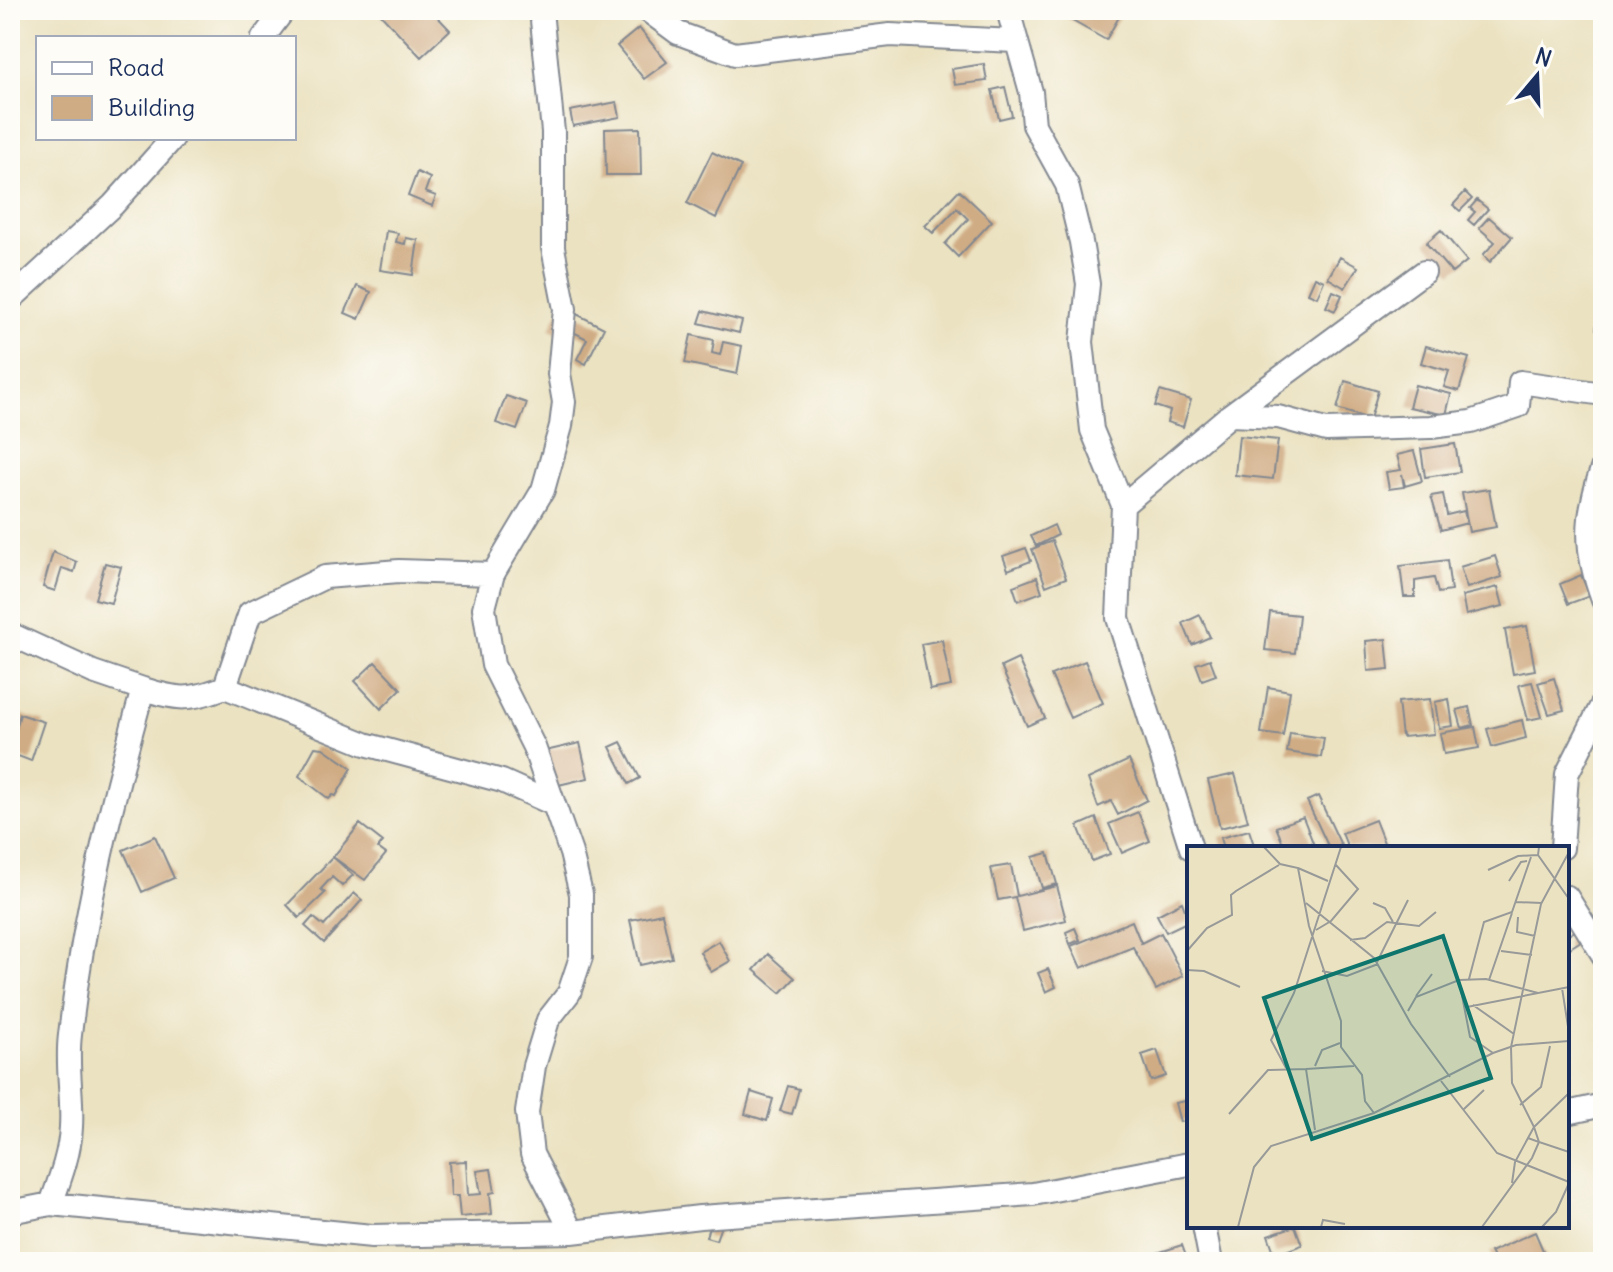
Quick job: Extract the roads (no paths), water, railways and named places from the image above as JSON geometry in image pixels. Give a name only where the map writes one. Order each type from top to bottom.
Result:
[{"type":"street","points":[[264,36],[284,10]]},
{"type":"street","points":[[541,10],[553,132],[553,248],[565,309],[559,374],[564,402],[561,426],[543,490],[493,574],[484,608],[493,665],[534,747],[551,803],[571,853],[581,894],[583,926],[574,978],[569,993],[548,1020],[534,1066],[527,1112],[528,1141],[572,1232]]},
{"type":"street","points":[[647,10],[678,33],[735,54],[1015,21],[1031,92],[1034,125],[1067,185],[1081,242],[1088,284],[1082,342],[1092,430],[1123,505],[1118,618],[1190,846]]},
{"type":"street","points":[[10,300],[113,205],[171,140]]},
{"type":"street","points":[[1123,505],[1230,415],[1424,272]]},
{"type":"street","points":[[1230,415],[1278,417],[1326,430],[1431,427],[1471,422],[1518,406],[1520,382],[1603,394]]},
{"type":"street","points":[[1603,466],[1588,506],[1590,566],[1603,600]]},
{"type":"street","points":[[225,687],[250,613],[325,577],[399,571],[493,574]]},
{"type":"street","points":[[10,634],[93,672],[178,700],[196,698],[225,687],[365,744],[502,781],[551,803]]},
{"type":"street","points":[[51,1204],[66,1161],[71,1128],[69,1039],[86,923],[106,821],[143,689]]},
{"type":"street","points":[[1562,846],[1567,774],[1603,703]]},
{"type":"street","points":[[1569,900],[1603,955]]},
{"type":"street","points":[[1569,1113],[1603,1105]]},
{"type":"street","points":[[10,1212],[51,1204],[372,1236],[572,1232],[700,1217],[1033,1194],[1187,1164]]},
{"type":"street","points":[[1204,1228],[1211,1262]]}]
